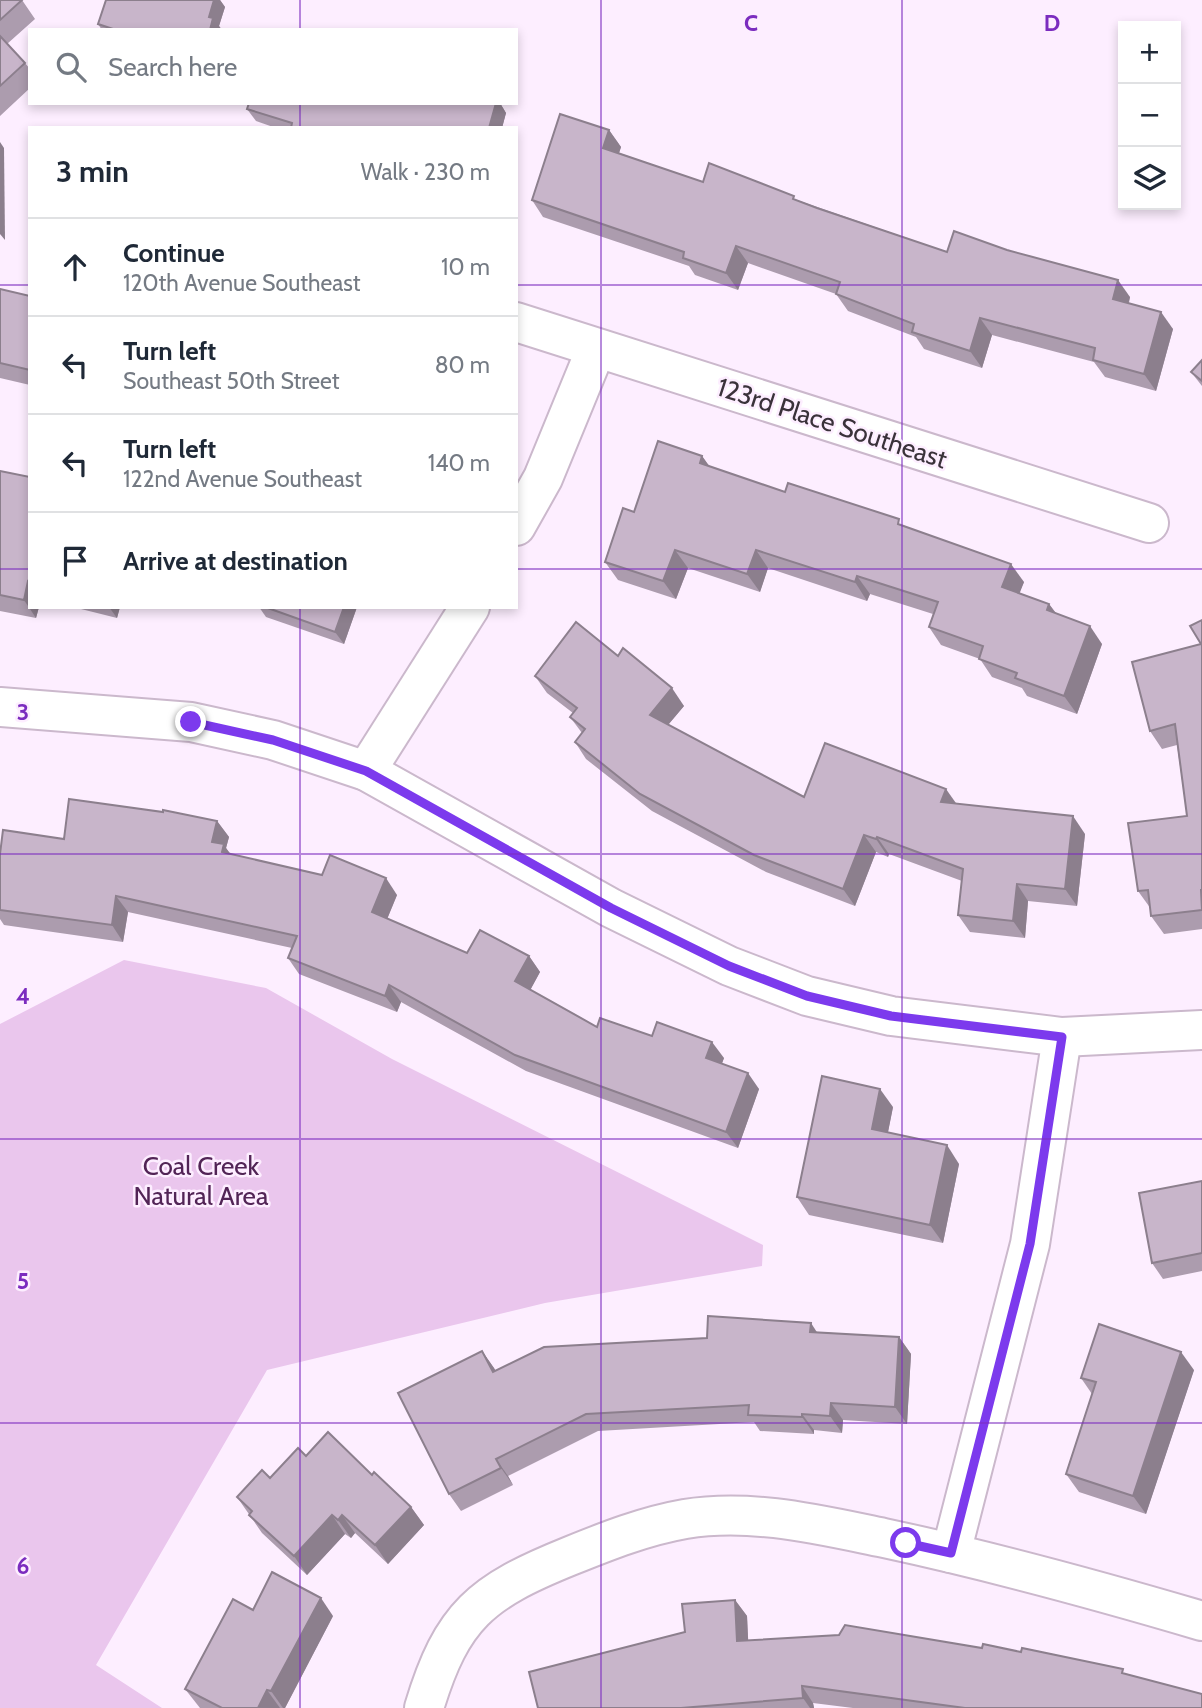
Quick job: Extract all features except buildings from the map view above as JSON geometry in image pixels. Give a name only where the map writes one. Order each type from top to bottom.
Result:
[{"type":"street","name":"123rd Place Southeast","points":[[518,323],[1149,523]]},
{"type":"street","points":[[518,522],[543,478],[596,349]]},
{"type":"street","points":[[366,771],[469,609]]},
{"type":"street","points":[[0,707],[191,722],[273,740],[366,771],[611,908],[729,966],[807,996],[891,1016],[1062,1037],[1202,1030]]},
{"type":"street","points":[[951,1553],[1030,1244],[1062,1037]]},
{"type":"street","points":[[424,1708],[435,1673],[458,1627],[490,1595],[546,1566],[623,1534],[687,1519],[753,1516],[814,1523],[951,1553],[1202,1621]]},
{"type":"green space","name":"Coal Creek Natural Area","points":[[124,960],[266,988],[392,1059],[763,1245],[762,1266],[545,1303],[267,1370],[96,1665],[162,1708],[0,1708],[0,1024]]},
{"type":"route","points":[[191,722],[273,740],[366,771],[611,908],[729,966],[807,996],[891,1016],[1062,1037],[1030,1244],[951,1553],[906,1543]]}]
